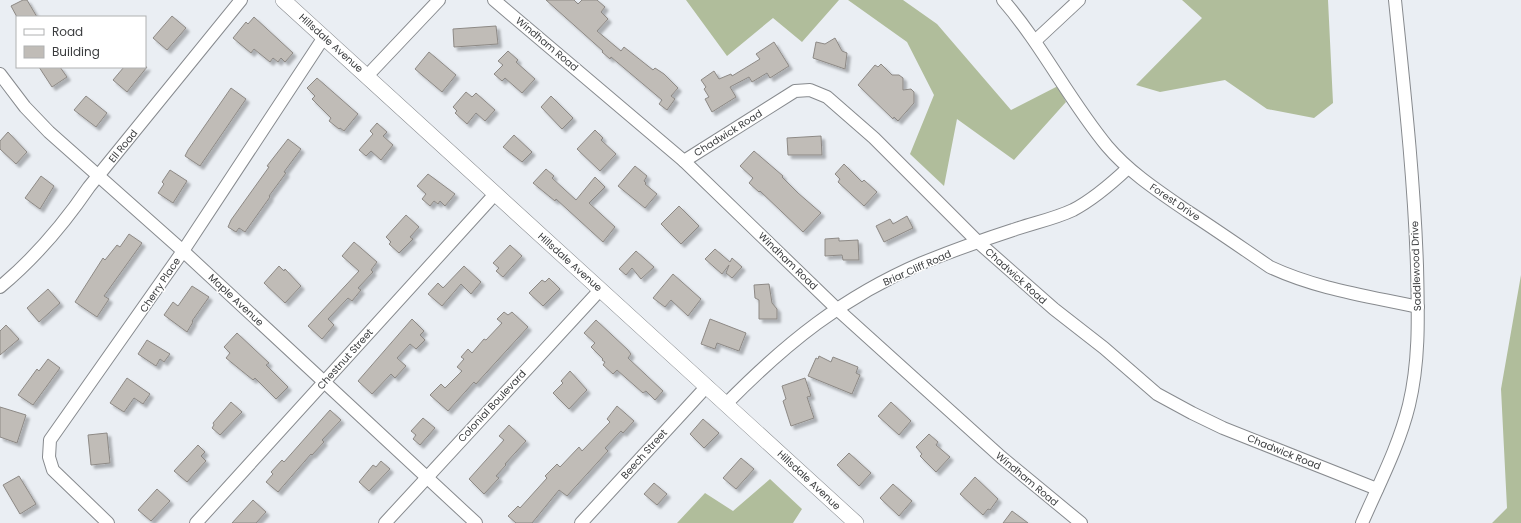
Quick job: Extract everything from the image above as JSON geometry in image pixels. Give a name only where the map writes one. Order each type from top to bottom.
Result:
[{"type":"street","name":"Ell Road","points":[[0,287],[46,245],[67,220],[99,175],[241,0]]},
{"type":"street","name":"Hillsdale Avenue","points":[[283,0],[856,523]]},
{"type":"street","points":[[367,76],[439,0]]},
{"type":"street","name":"Windham Road","points":[[494,0],[684,161],[837,309],[1000,457],[1081,523]]},
{"type":"street","name":"Forest Drive","points":[[1003,0],[1035,41],[1088,121],[1128,168],[1148,184],[1264,262],[1292,277],[1317,286],[1418,306]]},
{"type":"street","points":[[1035,41],[1079,0]]},
{"type":"street","name":"Saddlewood Drive","points":[[1362,523],[1399,439],[1409,405],[1418,348],[1418,306],[1411,169],[1395,0]]},
{"type":"street","name":"Cherry Place","points":[[108,523],[53,470],[49,457],[50,440],[183,251],[324,37]]},
{"type":"street","name":"Maple Avenue","points":[[0,74],[25,107],[49,132],[183,251],[476,523]]},
{"type":"street","name":"Chadwick Road","points":[[684,161],[795,91],[810,90],[827,97],[874,138],[978,242],[1054,309],[1104,348],[1157,394],[1223,428],[1377,489]]},
{"type":"street","name":"Briar Cliff Road","points":[[726,404],[764,365],[791,342],[837,309],[921,264],[978,242],[1052,219],[1073,210],[1109,187],[1128,168]]},
{"type":"street","name":"Chestnut Street","points":[[196,523],[494,194]]},
{"type":"street","name":"Colonial Boulevard","points":[[385,523],[600,290]]},
{"type":"street","name":"Beech Street","points":[[581,523],[706,386]]},
{"type":"green space","points":[[686,0],[839,0],[802,42],[773,18],[727,56]]},
{"type":"green space","points":[[848,0],[903,0],[937,24],[1011,110],[1058,86],[1066,102],[1014,160],[957,119],[944,186],[910,154],[934,95],[907,42]]},
{"type":"green space","points":[[1182,0],[1328,0],[1333,103],[1314,118],[1267,109],[1225,80],[1160,92],[1136,85],[1202,18]]},
{"type":"green space","points":[[1521,275],[1521,523],[1492,523],[1507,508],[1501,389]]},
{"type":"green space","points":[[770,479],[802,509],[793,523],[677,523],[705,493],[733,511]]},
{"type":"building","points":[[23,0],[27,0],[36,16],[16,16],[11,6]]},
{"type":"building","points":[[546,0],[574,0],[578,4],[582,0],[597,0],[605,7],[601,12],[608,19],[597,31],[621,51],[624,47],[653,70],[655,68],[664,74],[678,88],[671,96],[675,99],[667,110],[659,104],[662,100],[611,57],[610,59]]},
{"type":"building","points":[[172,16],[186,28],[167,50],[153,38]]},
{"type":"building","points":[[254,17],[293,53],[285,62],[281,58],[278,62],[273,58],[270,62],[254,49],[251,53],[233,38],[246,22],[248,24]]},
{"type":"building","points":[[496,26],[498,44],[454,47],[453,29]]},
{"type":"building","points":[[835,38],[842,51],[847,53],[845,69],[813,58],[816,42],[825,44]]},
{"type":"building","points":[[774,42],[789,66],[770,78],[767,73],[752,82],[749,77],[730,87],[736,97],[712,112],[705,99],[709,97],[704,89],[706,87],[701,80],[714,71],[719,79],[731,74],[732,76],[760,59],[756,54]]},
{"type":"building","points":[[508,51],[518,60],[516,62],[535,79],[522,93],[505,78],[502,81],[494,74],[503,65],[498,61]]},
{"type":"building","points":[[429,52],[456,75],[442,92],[415,69]]},
{"type":"building","points":[[881,64],[892,75],[899,75],[903,78],[903,90],[911,89],[914,92],[914,103],[898,121],[894,117],[893,119],[858,85],[875,65],[878,67]]},
{"type":"building","points":[[147,67],[127,92],[113,80],[123,68]]},
{"type":"building","points":[[40,68],[61,68],[67,77],[52,87]]},
{"type":"building","points":[[317,78],[358,114],[344,131],[329,121],[331,118],[312,99],[315,96],[307,88]]},
{"type":"building","points":[[231,88],[246,99],[200,166],[185,156]]},
{"type":"building","points":[[466,92],[472,97],[476,93],[495,110],[485,121],[476,113],[467,124],[455,113],[457,111],[453,107]]},
{"type":"building","points":[[86,96],[107,113],[96,127],[74,110]]},
{"type":"building","points":[[551,96],[573,118],[562,129],[541,107]]},
{"type":"building","points":[[377,123],[387,132],[383,136],[393,145],[381,160],[371,151],[366,156],[359,150],[373,134],[370,131]]},
{"type":"building","points":[[595,130],[603,138],[601,140],[616,154],[600,171],[577,149]]},
{"type":"building","points":[[8,132],[27,152],[16,164],[0,149],[0,141]]},
{"type":"building","points":[[514,135],[532,152],[522,162],[503,147]]},
{"type":"building","points":[[821,136],[822,155],[788,155],[787,138]]},
{"type":"building","points":[[288,139],[301,149],[284,172],[286,173],[245,232],[239,228],[236,232],[228,227],[231,220],[269,167],[267,166]]},
{"type":"building","points":[[754,151],[783,176],[782,177],[798,193],[821,213],[803,232],[760,191],[759,192],[749,183],[753,178],[740,166]]},
{"type":"building","points":[[844,164],[862,182],[864,180],[877,192],[864,206],[838,182],[840,179],[835,174]]},
{"type":"building","points":[[635,166],[647,176],[644,181],[646,183],[645,184],[657,194],[645,208],[618,186]]},
{"type":"building","points":[[546,169],[554,176],[552,178],[576,200],[595,177],[605,187],[589,203],[615,227],[603,242],[556,199],[555,201],[533,183]]},
{"type":"building","points":[[170,170],[187,181],[173,203],[158,193],[164,184],[162,182]]},
{"type":"building","points":[[428,174],[455,194],[445,206],[440,201],[438,204],[434,201],[430,206],[422,199],[426,194],[417,186]]},
{"type":"building","points":[[41,176],[54,186],[40,209],[25,198]]},
{"type":"building","points":[[679,206],[699,226],[681,244],[661,224]]},
{"type":"building","points":[[406,215],[419,227],[410,237],[413,239],[399,253],[389,244],[391,242],[386,237]]},
{"type":"building","points":[[907,216],[913,228],[884,242],[876,226],[890,219],[893,224]]},
{"type":"building","points":[[129,234],[142,243],[104,296],[109,299],[97,317],[75,302],[103,258],[105,260],[117,245],[120,247]]},
{"type":"building","points":[[839,238],[839,241],[858,240],[859,260],[843,260],[842,255],[825,256],[825,239]]},
{"type":"building","points":[[354,242],[377,262],[371,270],[373,272],[358,288],[361,290],[352,301],[348,298],[328,319],[334,325],[322,339],[308,326],[359,271],[342,256]]},
{"type":"building","points":[[510,245],[522,256],[503,277],[496,271],[499,268],[493,263]]},
{"type":"building","points":[[715,249],[730,262],[732,258],[742,267],[732,278],[726,273],[729,265],[722,274],[705,259]]},
{"type":"building","points":[[636,251],[654,267],[641,279],[632,268],[626,275],[619,269]]},
{"type":"building","points":[[279,266],[284,271],[285,269],[301,286],[285,303],[264,283]]},
{"type":"building","points":[[464,266],[481,282],[471,294],[461,284],[442,306],[428,294],[438,283],[443,288]]},
{"type":"building","points":[[673,274],[701,299],[688,316],[671,300],[665,307],[653,298]]},
{"type":"building","points":[[549,278],[560,289],[543,306],[529,293],[542,280],[545,282]]},
{"type":"building","points":[[769,284],[772,303],[777,309],[777,319],[759,319],[759,300],[755,298],[754,285]]},
{"type":"building","points":[[192,286],[209,297],[192,321],[193,322],[187,332],[164,315],[173,302],[178,306]]},
{"type":"building","points":[[48,289],[60,303],[39,322],[27,308]]},
{"type":"building","points":[[504,312],[508,315],[512,312],[528,327],[476,384],[474,382],[448,411],[430,395],[441,384],[445,388],[462,371],[457,367],[464,359],[461,357],[468,349],[472,353],[484,339],[486,340],[502,323],[497,319]]},
{"type":"building","points":[[412,319],[424,331],[420,335],[425,340],[416,349],[410,344],[397,358],[406,366],[395,378],[391,374],[372,394],[358,381]]},
{"type":"building","points":[[710,319],[746,333],[739,351],[717,343],[715,349],[701,344]]},
{"type":"building","points":[[596,320],[628,350],[631,354],[628,358],[663,391],[655,400],[646,391],[643,393],[617,370],[613,374],[603,365],[605,362],[602,360],[603,359],[591,347],[595,343],[584,333]]},
{"type":"building","points":[[6,325],[19,339],[0,355],[0,331]]},
{"type":"building","points":[[237,333],[269,363],[266,365],[288,387],[276,399],[255,378],[253,380],[226,358],[230,353],[224,347]]},
{"type":"building","points":[[147,340],[170,354],[164,362],[160,359],[156,366],[138,354]]},
{"type":"building","points":[[819,356],[831,362],[833,357],[858,367],[856,373],[860,375],[852,394],[808,376],[816,358],[818,359]]},
{"type":"building","points":[[48,359],[60,368],[33,405],[18,395],[37,369],[39,371]]},
{"type":"building","points":[[570,371],[587,390],[569,409],[553,393],[563,383],[561,381]]},
{"type":"building","points":[[127,378],[150,394],[143,404],[134,398],[124,412],[110,403]]},
{"type":"building","points":[[805,378],[811,396],[807,397],[814,418],[791,426],[783,401],[786,399],[782,386]]},
{"type":"building","points":[[231,402],[242,412],[220,435],[212,428],[214,425],[213,423]]},
{"type":"building","points":[[891,402],[911,421],[899,435],[878,416]]},
{"type":"building","points":[[617,406],[634,421],[623,433],[621,431],[605,448],[608,451],[567,496],[559,490],[532,523],[516,523],[508,516],[518,506],[520,508],[547,478],[545,476],[557,464],[560,467],[579,447],[582,451],[610,422],[607,419]]},
{"type":"building","points":[[0,407],[26,415],[17,443],[0,437]]},
{"type":"building","points":[[330,410],[341,420],[322,440],[324,442],[312,455],[311,454],[278,492],[266,482],[273,474],[271,472],[282,460],[284,462]]},
{"type":"building","points":[[423,418],[435,428],[420,445],[413,439],[416,435],[411,431]]},
{"type":"building","points":[[703,419],[719,433],[704,448],[690,434]]},
{"type":"building","points":[[509,425],[526,441],[505,464],[506,465],[496,476],[499,478],[484,494],[469,479],[504,440],[499,436]]},
{"type":"building","points":[[107,433],[110,463],[91,465],[88,435]]},
{"type":"building","points":[[929,434],[938,442],[936,445],[950,457],[936,472],[920,456],[922,454],[916,447]]},
{"type":"building","points":[[198,445],[205,452],[201,456],[206,461],[187,482],[174,471]]},
{"type":"building","points":[[849,453],[871,473],[859,486],[837,465]]},
{"type":"building","points":[[741,458],[754,469],[736,489],[723,478]]},
{"type":"building","points":[[381,461],[390,469],[369,491],[359,482],[373,465],[376,467]]},
{"type":"building","points":[[19,476],[36,504],[20,514],[3,485]]},
{"type":"building","points":[[975,477],[998,499],[990,510],[988,509],[983,515],[960,494]]},
{"type":"building","points":[[654,483],[667,494],[657,505],[644,494]]},
{"type":"building","points":[[893,484],[912,501],[899,516],[880,498]]},
{"type":"building","points":[[157,489],[170,501],[151,521],[138,510]]},
{"type":"building","points":[[253,500],[266,512],[256,523],[232,523]]},
{"type":"building","points":[[1012,511],[1028,523],[1003,523]]}]
